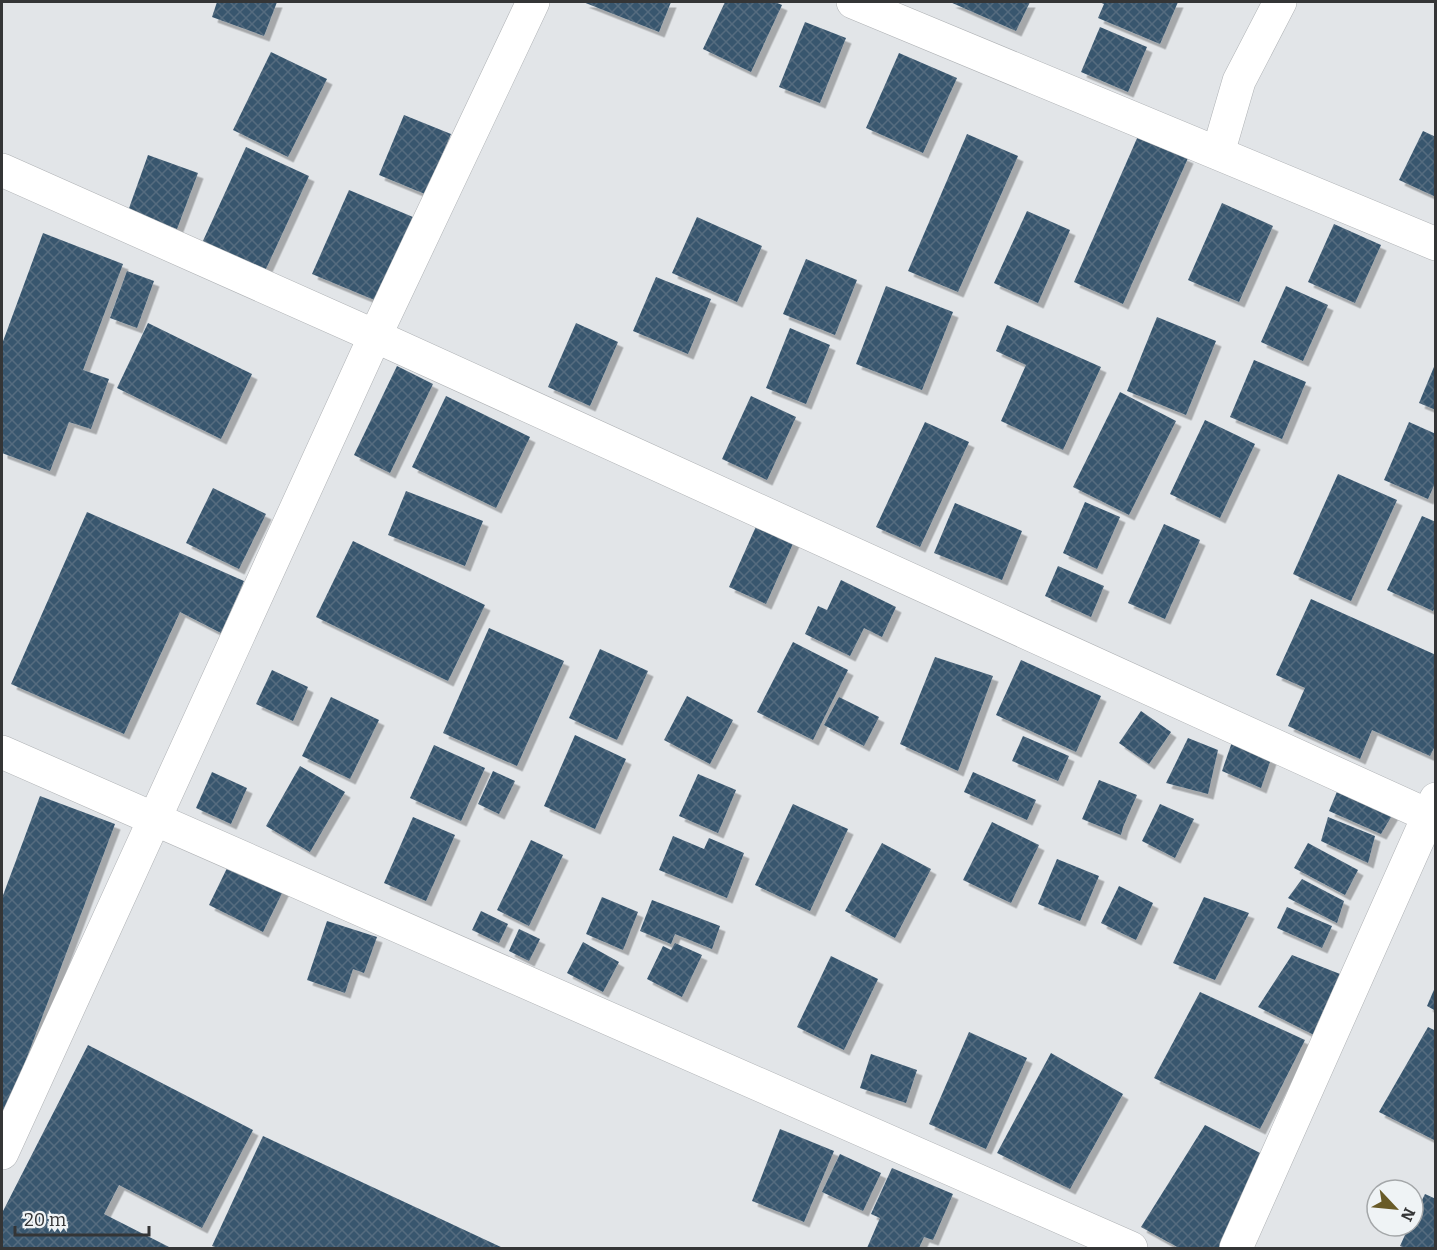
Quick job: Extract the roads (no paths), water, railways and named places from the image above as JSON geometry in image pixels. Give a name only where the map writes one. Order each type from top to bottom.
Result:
[{"type":"street","points":[[2,1153],[375,336],[533,2]]},
{"type":"street","points":[[853,2],[1436,244]]},
{"type":"street","points":[[1218,153],[1239,81],[1280,2]]},
{"type":"street","points":[[2,170],[1433,811],[1236,1248]]},
{"type":"street","points":[[2,752],[1131,1248]]}]
